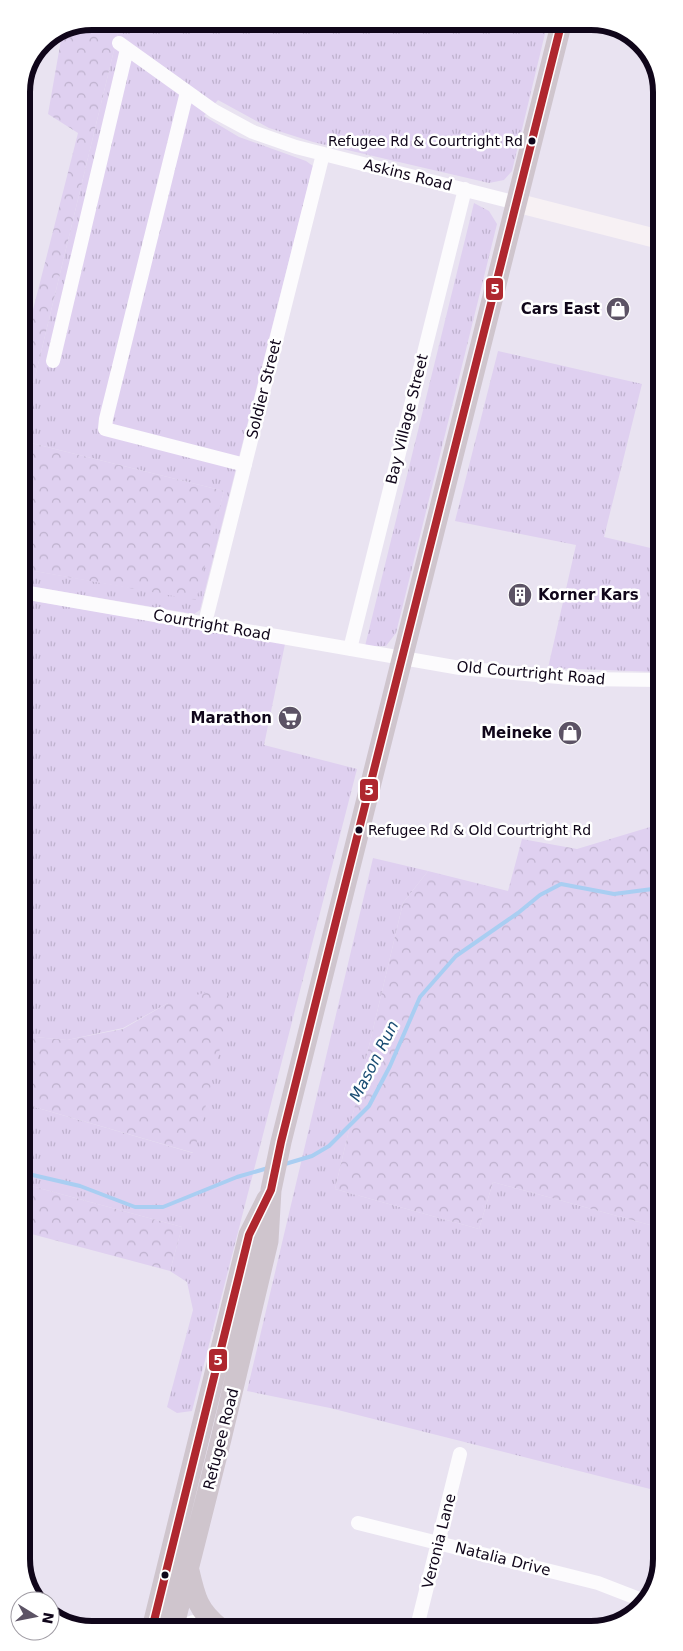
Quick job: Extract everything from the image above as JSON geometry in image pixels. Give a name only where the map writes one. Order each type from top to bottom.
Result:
[{"type":"main road","name":"Refugee Road","points":[[172,1621],[188,1568],[268,1241],[274,1175],[560,30]]},
{"type":"main road","name":"Refugee Road","points":[[171,1621],[249,1235],[274,1175]]},
{"type":"main road","points":[[188,1568],[194,1595],[203,1613],[214,1621]]},
{"type":"street","name":"Askins Road","points":[[52,361],[123,46],[214,111],[253,132],[323,154],[517,203]]},
{"type":"street","points":[[187,92],[106,419],[106,429],[245,465]]},
{"type":"street","name":"Soldier Street","points":[[205,623],[323,154]]},
{"type":"street","name":"Bay Village Street","points":[[350,649],[465,189]]},
{"type":"street","points":[[517,203],[653,238]]},
{"type":"street","name":"Courtright Road","points":[[30,593],[402,658]]},
{"type":"street","name":"Old Courtright Road","points":[[402,658],[460,668],[581,679],[653,680]]},
{"type":"street","name":"Veronia Lane","points":[[418,1621],[460,1454]]},
{"type":"street","name":"Natalia Drive","points":[[358,1523],[598,1583],[639,1599]]},
{"type":"green space","points":[[119,30],[546,30],[512,171],[504,180],[489,183],[313,142],[269,128],[218,100],[204,116],[239,137],[306,161],[313,166],[200,610],[194,614],[30,586],[30,570],[195,599],[224,491],[30,443],[30,398]]},
{"type":"green space","points":[[119,30],[30,398],[30,322],[78,133],[48,114],[61,38],[72,33],[84,31]]},
{"type":"green space","points":[[474,203],[489,211],[497,224],[396,633],[386,646],[365,646]]},
{"type":"green space","points":[[498,351],[642,384],[604,537],[653,549],[653,672],[548,668],[576,545],[455,521]]},
{"type":"green space","points":[[30,443],[224,491],[196,600],[30,570]]},
{"type":"green space","points":[[30,600],[285,644],[264,745],[357,769],[192,1411],[177,1413],[167,1407],[193,1310],[187,1282],[170,1271],[182,1227],[30,1186],[30,1106],[193,1153],[168,1003],[123,1028],[67,1040],[30,1037]]},
{"type":"green space","points":[[653,826],[653,1226],[493,1182],[479,1229],[335,1189],[403,903],[428,871],[508,891],[522,839],[577,849]]},
{"type":"green space","points":[[373,858],[428,871],[403,903],[335,1189],[479,1229],[493,1182],[653,1226],[653,1490],[330,1408],[247,1391]]},
{"type":"green space","points":[[207,992],[233,996],[194,1153],[30,1106],[30,1037],[67,1040],[123,1029],[168,1003]]},
{"type":"green space","points":[[30,1186],[182,1227],[170,1271],[30,1234]]},
{"type":"waterway","name":"Mason Run","points":[[285,1164],[312,1156],[329,1146],[369,1106],[390,1066],[420,997],[456,956],[518,913],[540,895],[561,884],[614,894],[653,889]]},
{"type":"waterway","name":"Mason Run","points":[[30,1174],[80,1186],[135,1207],[163,1207],[237,1177],[268,1168]]},
{"type":"transit line","name":"5","points":[[154,1621],[249,1235],[271,1190],[281,1142],[337,917],[560,30]]},
{"type":"place","name":"Refugee Rd & Courtright Rd","points":[[532,141]]},
{"type":"place","name":"Cars East","points":[[618,309]]},
{"type":"place","name":"Korner Kars","points":[[520,595]]},
{"type":"place","name":"Marathon","points":[[290,718]]},
{"type":"place","name":"Meineke","points":[[570,733]]},
{"type":"place","name":"Refugee Rd & Old Courtright Rd","points":[[359,830]]}]
